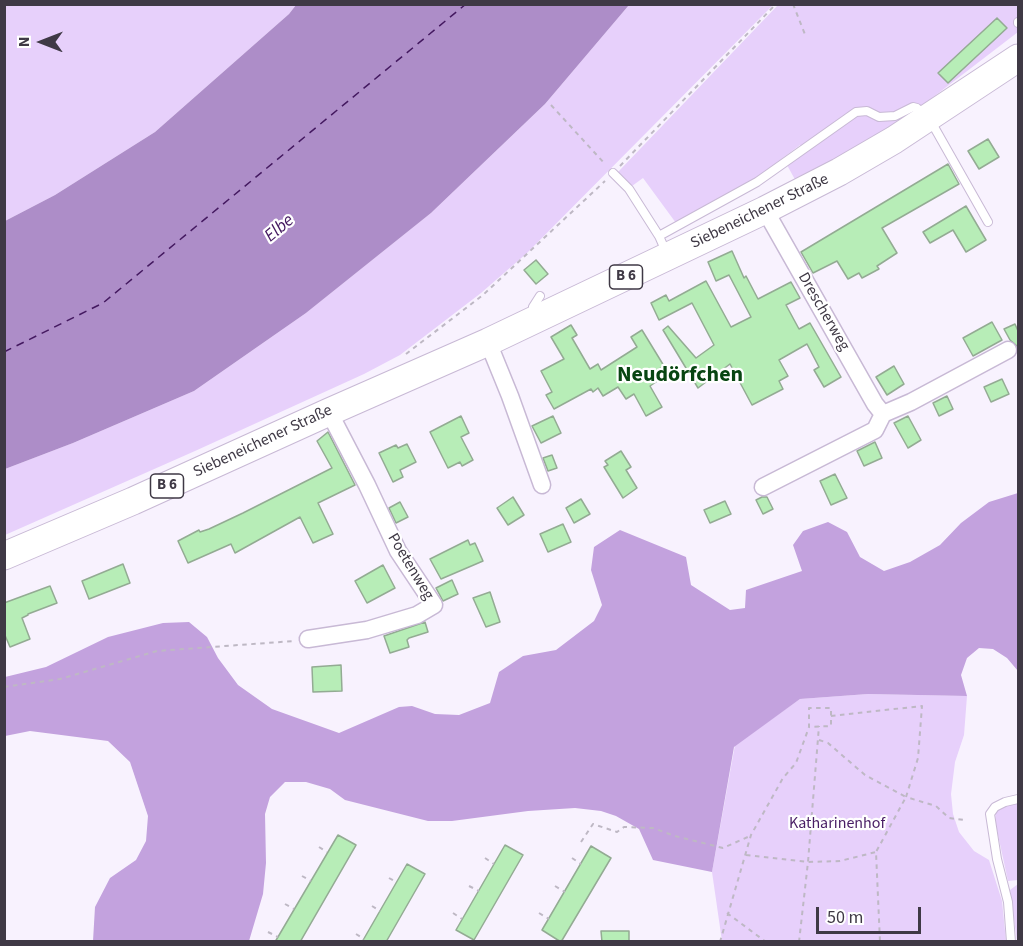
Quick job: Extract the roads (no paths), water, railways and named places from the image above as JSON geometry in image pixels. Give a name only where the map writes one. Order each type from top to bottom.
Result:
[{"type":"main road","name":"Siebeneichener Straße","points":[[4,556],[134,501],[488,342],[539,307],[663,246],[765,210],[839,172],[929,118],[1018,58]]},
{"type":"street","name":"Drescherweg","points":[[765,210],[875,404],[883,414]]},
{"type":"street","points":[[488,342],[542,485]]},
{"type":"street","points":[[763,487],[875,430],[883,414],[911,402],[1008,350]]},
{"type":"street","name":"Poetenweg","points":[[308,639],[366,630],[417,615],[434,605],[398,551],[368,485],[329,412]]},
{"type":"lane","points":[[613,173],[629,189],[663,246],[856,112],[867,111],[879,117],[895,116],[913,107],[929,118],[988,222]]},
{"type":"lane","points":[[1011,942],[1008,902],[998,865],[990,814],[995,807],[1018,799]]},
{"type":"water","name":"Elbe","points":[[296,5],[629,5],[545,104],[431,213],[306,313],[194,391],[73,443],[5,469],[5,221],[55,195],[155,132],[289,14]]},
{"type":"district","name":"Neudörfchen","points":[[680,376]]},
{"type":"park label","name":"Katharinenhof","points":[[837,824]]}]
